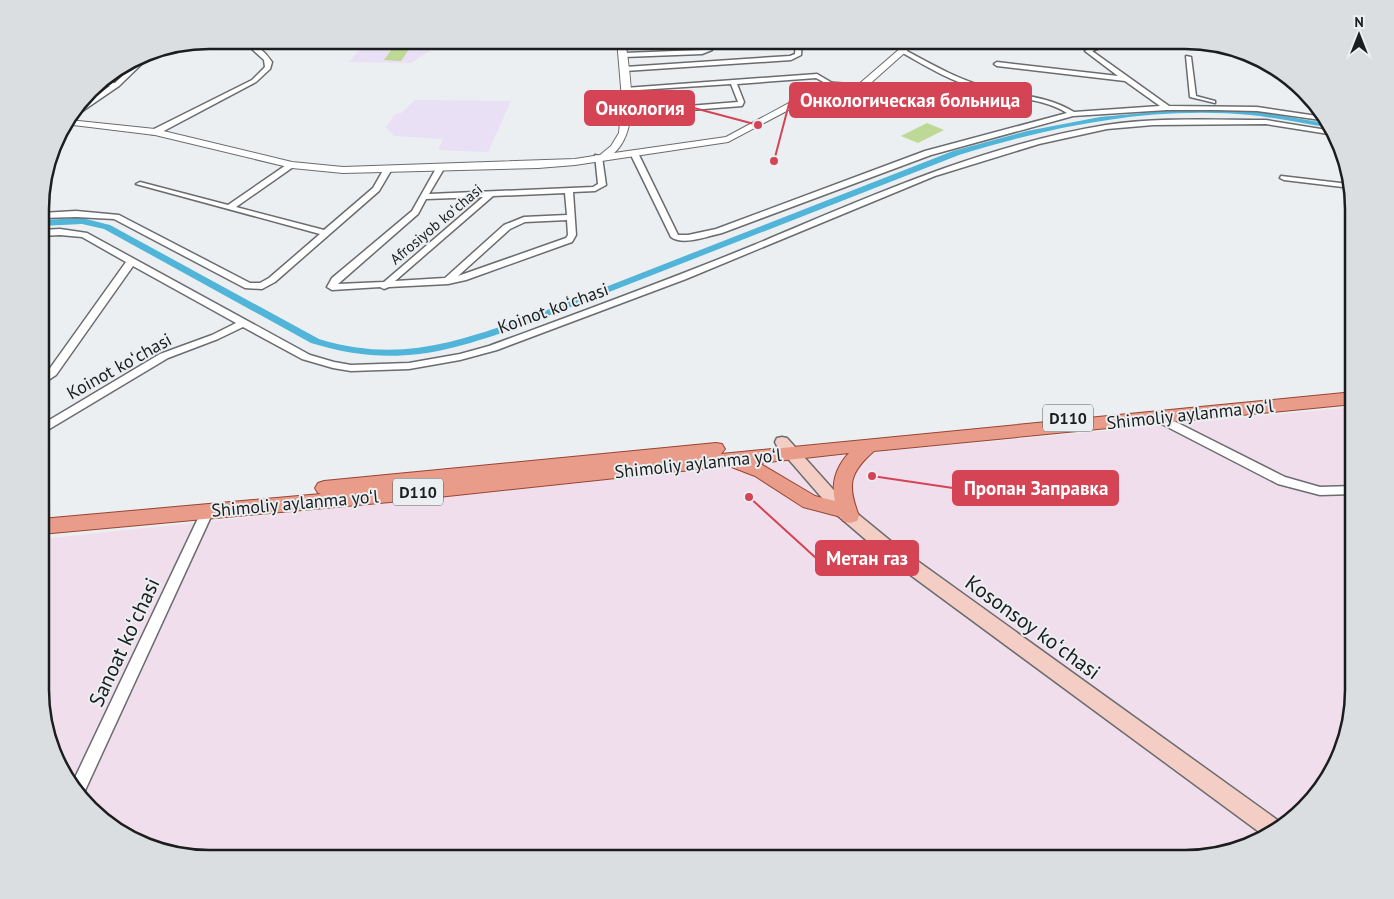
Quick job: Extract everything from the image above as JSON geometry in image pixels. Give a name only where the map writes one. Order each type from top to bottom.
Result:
[{"type":"main road","name":"Shimoliy aylanma yoʻl","points":[[49,526],[402,487],[1345,390]]},
{"type":"main road","name":"Shimoliy aylanma yoʻl","points":[[49,515],[728,460],[788,447],[869,445],[1345,399]]},
{"type":"main road","points":[[846,513],[843,501],[842,479],[854,458],[869,445]]},
{"type":"main road","name":"Kosonsoy koʻchasi","points":[[788,447],[846,513],[920,573],[1269,826]]},
{"type":"main road","points":[[728,460],[761,471],[810,502],[846,513]]},
{"type":"street","points":[[155,132],[254,81],[268,68],[269,62],[267,56],[255,49]]},
{"type":"street","points":[[598,157],[607,154],[616,147],[626,128],[625,68],[623,49]]},
{"type":"street","points":[[624,56],[707,51],[709,49]]},
{"type":"street","points":[[625,68],[791,58],[798,55],[798,49]]},
{"type":"street","points":[[625,90],[817,76],[831,84],[861,87],[905,49]]},
{"type":"street","points":[[915,49],[951,76],[976,86],[1047,101],[1065,108],[1073,114]]},
{"type":"street","points":[[1092,49],[1088,51],[1167,108]]},
{"type":"street","points":[[1188,57],[1192,96],[1203,101],[1246,105],[1316,117]]},
{"type":"street","points":[[997,64],[1127,79]]},
{"type":"street","points":[[90,102],[117,84],[136,66]]},
{"type":"street","points":[[626,113],[737,105],[741,102],[733,82]]},
{"type":"street","points":[[110,84],[117,84]]},
{"type":"street","points":[[74,123],[155,132],[292,165],[343,170],[558,163],[728,139],[831,84]]},
{"type":"street","points":[[634,153],[662,209],[670,232],[675,237],[683,238],[719,231],[928,153],[1073,114],[1167,108],[1256,108]]},
{"type":"street","name":"Koinot koʻchasi","points":[[49,233],[60,232],[84,235],[306,357],[333,365],[375,369],[434,362],[493,348],[683,277],[932,174],[982,157],[1072,133],[1106,127],[1153,123],[1238,121],[1266,122],[1325,132]]},
{"type":"street","name":"Afrosiyob koʻchasi","points":[[384,286],[491,194],[601,187],[598,157]]},
{"type":"street","points":[[229,208],[292,165]]},
{"type":"street","name":"Afrosiyob koʻchasi","points":[[441,167],[424,197],[407,220],[335,280],[332,286],[336,288],[384,286],[463,278],[569,240],[572,235],[569,190]]},
{"type":"street","points":[[49,216],[76,214],[116,217],[180,252],[253,287],[262,286],[272,280],[379,185],[388,169]]},
{"type":"street","points":[[1284,178],[1343,185]]},
{"type":"street","points":[[140,184],[326,233]]},
{"type":"street","points":[[424,197],[491,194]]},
{"type":"street","points":[[447,281],[507,227],[524,220],[571,217]]},
{"type":"street","points":[[49,375],[131,262]]},
{"type":"street","name":"Koinot koʻchasi","points":[[49,425],[164,356],[215,337],[243,323]]},
{"type":"street","points":[[1158,417],[1282,480],[1320,491],[1345,490]]},
{"type":"street","name":"Sanoat koʻchasi","points":[[80,784],[208,510]]},
{"type":"shaded area","points":[[360,49],[432,49],[411,63],[349,62]]},
{"type":"shaded area","points":[[415,100],[511,101],[488,152],[438,150],[443,139],[394,136],[386,127],[395,114],[401,113]]},
{"type":"shaded area","points":[[1345,408],[1345,700],[1337,741],[1329,761],[1318,779],[1291,810],[1265,829],[1226,845],[1195,850],[209,850],[188,849],[168,845],[138,834],[111,817],[82,788],[61,751],[50,711],[49,538],[825,457]]},
{"type":"green space","points":[[392,49],[409,49],[401,61],[384,60]]},
{"type":"green space","points":[[927,123],[944,130],[918,143],[901,136]]},
{"type":"waterway","points":[[49,223],[82,221],[107,227],[315,341],[338,348],[364,352],[394,353],[430,350],[466,342],[532,319],[956,153],[1027,133],[1100,119],[1137,114],[1175,112],[1249,113],[1321,124]]},
{"type":"place","name":"Онкология","points":[[758,125]]},
{"type":"place","name":"Онкологическая больница","points":[[774,161]]},
{"type":"place","name":"Пропан Заправка","points":[[872,476]]},
{"type":"place","name":"Метан газ","points":[[749,497]]}]
